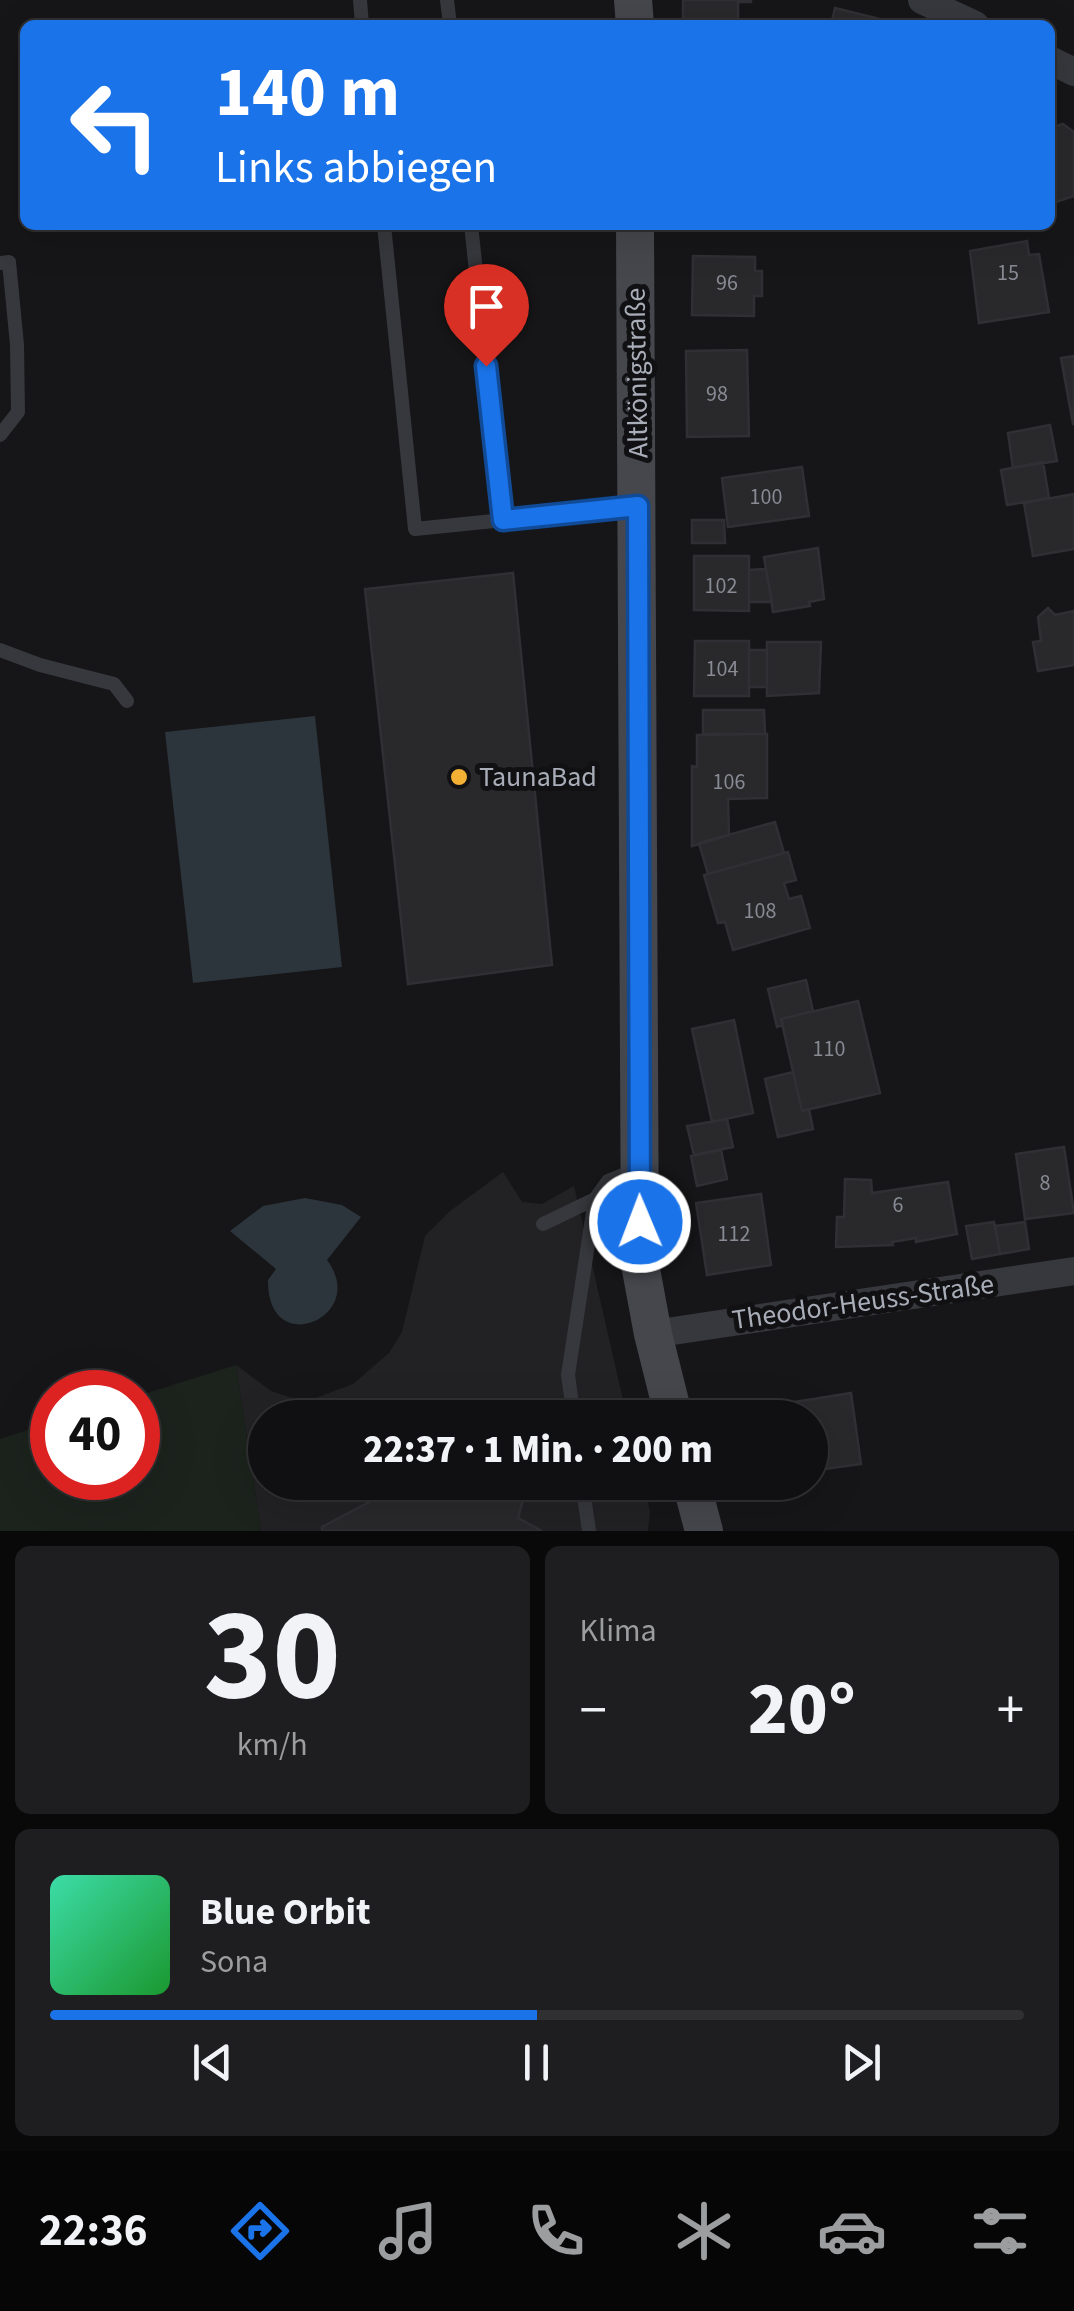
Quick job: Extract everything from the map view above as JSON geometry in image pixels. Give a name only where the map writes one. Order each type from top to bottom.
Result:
[{"type":"street","points":[[922,0],[964,20]]},
{"type":"street","name":"Altkönigstraße","points":[[635,230],[642,1052],[640,1264],[652,1334],[669,1400]]},
{"type":"street","name":"Theodor-Heuss-Straße","points":[[652,1334],[1074,1271]]},
{"type":"street","points":[[696,1500],[704,1531]]},
{"type":"lane","points":[[385,230],[416,529],[638,506]]},
{"type":"lane","points":[[473,230],[503,520]]},
{"type":"lane","points":[[0,263],[8,262],[17,344],[18,412],[0,434]]},
{"type":"lane","points":[[0,650],[114,684],[127,701]]},
{"type":"lane","points":[[571,1400],[568,1375],[595,1199],[608,1180],[638,1168]]},
{"type":"lane","points":[[543,1224],[595,1199]]},
{"type":"lane","points":[[585,1500],[589,1531]]},
{"type":"shaded area","points":[[315,716],[342,967],[193,983],[165,732]]},
{"type":"shaded area","points":[[503,1172],[522,1202],[542,1204],[574,1186],[623,1400],[310,1400],[353,1384],[389,1353],[402,1332],[425,1236],[450,1211]]},
{"type":"shaded area","points":[[305,1198],[342,1205],[361,1217],[327,1260],[337,1281],[336,1299],[327,1313],[313,1322],[298,1324],[283,1319],[272,1305],[268,1280],[276,1269],[230,1231],[263,1206]]},
{"type":"shaded area","points":[[236,1365],[271,1391],[310,1400],[248,1400],[248,1445]]},
{"type":"shaded area","points":[[236,1365],[248,1445],[248,1500],[256,1500],[261,1531],[0,1531],[0,1439],[30,1429],[30,1500],[160,1500],[160,1389]]},
{"type":"shaded area","points":[[256,1500],[647,1500],[650,1511],[648,1531],[261,1531]]},
{"type":"building","points":[[683,0],[751,0],[738,2],[738,20],[683,20]]},
{"type":"building","points":[[835,8],[884,20],[832,20]]},
{"type":"building","points":[[1063,124],[1074,132],[1074,196],[1055,202],[1055,126]]},
{"type":"building","points":[[1027,241],[1029,255],[1039,254],[1049,312],[979,323],[970,251]]},
{"type":"building","points":[[693,256],[755,257],[755,271],[762,271],[762,296],[754,296],[754,316],[692,315]]},
{"type":"building","points":[[747,350],[749,436],[687,437],[686,351]]},
{"type":"building","points":[[1074,356],[1074,424],[1073,424],[1061,358]]},
{"type":"building","points":[[1050,425],[1057,461],[1013,468],[1008,433]]},
{"type":"building","points":[[1043,462],[1049,498],[1007,505],[1001,470]]},
{"type":"building","points":[[802,467],[809,516],[728,527],[722,478]]},
{"type":"building","points":[[1074,494],[1074,549],[1033,556],[1024,503]]},
{"type":"building","points":[[692,520],[724,520],[725,543],[692,543]]},
{"type":"building","points":[[818,548],[824,599],[809,602],[810,606],[773,612],[764,557]]},
{"type":"building","points":[[694,556],[749,556],[749,611],[694,610]]},
{"type":"building","points":[[766,569],[772,602],[749,602],[749,570]]},
{"type":"building","name":"TaunaBad","points":[[513,573],[552,965],[408,984],[365,589]]},
{"type":"building","points":[[1048,608],[1055,615],[1074,611],[1074,665],[1038,671],[1033,642],[1041,641],[1038,617]]},
{"type":"building","points":[[695,641],[749,641],[749,696],[694,696]]},
{"type":"building","points":[[767,642],[821,642],[819,693],[767,696]]},
{"type":"building","points":[[749,650],[767,650],[767,687],[749,687]]},
{"type":"building","points":[[703,710],[764,710],[765,734],[703,734]]},
{"type":"building","points":[[767,734],[767,798],[728,799],[729,835],[692,846],[692,766],[697,767],[697,735]]},
{"type":"building","points":[[775,822],[784,853],[708,874],[699,843]]},
{"type":"building","points":[[788,852],[796,880],[784,883],[789,899],[801,896],[810,928],[733,950],[725,922],[718,923],[704,875]]},
{"type":"building","points":[[806,980],[813,1011],[781,1019],[783,1025],[777,1027],[768,989]]},
{"type":"building","points":[[858,1001],[880,1093],[802,1111],[781,1019]]},
{"type":"building","points":[[734,1020],[753,1113],[712,1122],[692,1029]]},
{"type":"building","points":[[793,1072],[802,1111],[809,1109],[813,1129],[778,1137],[765,1079]]},
{"type":"building","points":[[727,1119],[733,1147],[694,1155],[687,1126]]},
{"type":"building","points":[[1064,1147],[1074,1213],[1025,1219],[1016,1154]]},
{"type":"building","points":[[721,1150],[727,1179],[697,1186],[691,1156]]},
{"type":"building","points":[[845,1179],[871,1180],[872,1193],[948,1182],[957,1234],[892,1242],[893,1245],[836,1247],[837,1217],[844,1217]]},
{"type":"building","points":[[761,1194],[771,1265],[707,1275],[696,1203]]},
{"type":"building","points":[[994,1222],[1000,1254],[972,1259],[966,1226]]},
{"type":"building","points":[[1025,1222],[1029,1249],[1000,1254],[995,1226]]},
{"type":"building","points":[[851,1393],[861,1464],[828,1469],[828,1400],[807,1400]]},
{"type":"building","points":[[373,1500],[523,1500],[518,1518],[542,1531],[322,1531],[322,1527]]},
{"type":"place","name":"TaunaBad","points":[[459,777]]},
{"type":"route","points":[[486,366],[503,520],[638,506],[640,1222]]}]
